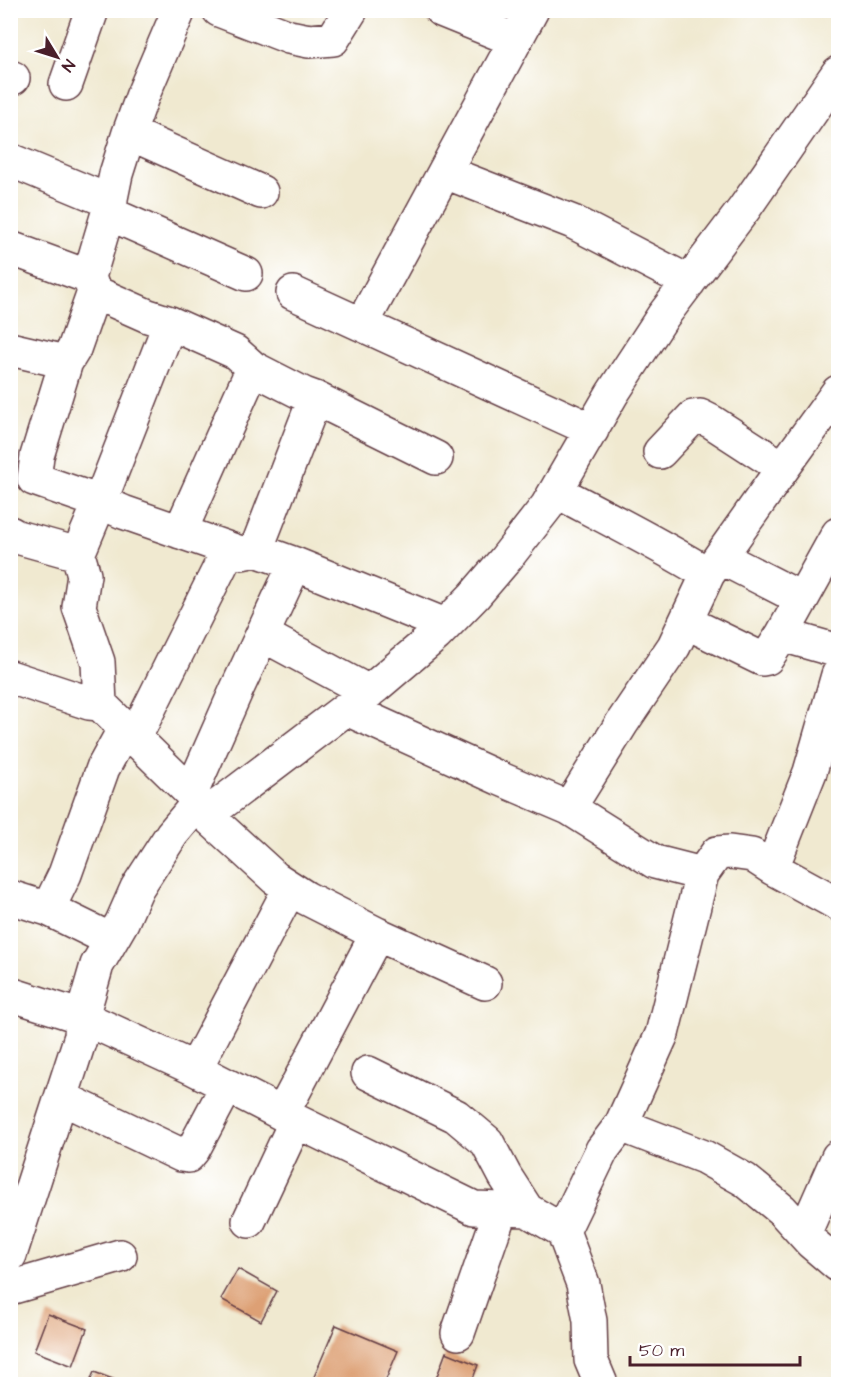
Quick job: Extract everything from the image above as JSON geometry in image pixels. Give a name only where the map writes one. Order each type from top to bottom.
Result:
[{"type":"street","points":[[66,84],[92,10]]},
{"type":"street","points":[[179,10],[142,97],[116,174],[92,285],[74,350],[66,362],[37,456],[34,479],[180,532],[296,564],[446,625]]},
{"type":"street","points":[[219,10],[289,37],[309,41],[333,39],[351,10]]},
{"type":"street","points":[[441,10],[515,40]]},
{"type":"street","points":[[362,324],[532,10]]},
{"type":"street","points":[[10,1255],[81,1036],[82,1017],[97,965],[122,922],[137,888],[172,834],[198,804],[358,700],[436,635],[504,561],[547,506],[612,394],[663,316],[744,209],[838,73]]},
{"type":"street","points":[[129,133],[261,192]]},
{"type":"street","points":[[10,160],[246,274]]},
{"type":"street","points":[[445,172],[573,222],[689,282]]},
{"type":"street","points":[[10,248],[92,285],[148,316],[170,323],[235,352],[253,368],[436,458]]},
{"type":"street","points":[[293,293],[592,430]]},
{"type":"street","points":[[100,704],[98,662],[79,607],[84,575],[78,554],[170,323]]},
{"type":"street","points":[[10,349],[66,362]]},
{"type":"street","points":[[180,532],[253,368]]},
{"type":"street","points":[[569,808],[674,646],[714,565],[838,392]]},
{"type":"street","points":[[48,909],[65,874],[103,768],[130,732],[242,550],[315,398]]},
{"type":"street","points":[[660,452],[693,417],[700,416],[783,468]]},
{"type":"street","points":[[556,491],[663,547],[802,599]]},
{"type":"street","points":[[10,533],[78,554]]},
{"type":"street","points":[[686,622],[762,659],[767,658],[838,534]]},
{"type":"street","points":[[198,804],[236,691],[296,564]]},
{"type":"street","points":[[263,635],[358,700],[501,779],[569,808],[655,862],[702,874]]},
{"type":"street","points":[[782,635],[838,651]]},
{"type":"street","points":[[772,868],[810,772],[838,675]]},
{"type":"street","points":[[10,677],[89,703],[100,704],[130,732],[198,804],[275,878],[306,898],[377,934],[485,983]]},
{"type":"street","points":[[563,1231],[602,1150],[621,1125],[662,1034],[702,874],[717,853],[752,855],[838,904]]},
{"type":"street","points":[[195,1070],[290,888]]},
{"type":"street","points":[[10,897],[48,909],[111,940]]},
{"type":"street","points":[[249,1221],[289,1118],[377,934]]},
{"type":"street","points":[[10,994],[82,1017],[195,1070],[474,1208],[514,1209],[563,1231],[584,1284],[590,1321],[591,1360],[600,1384]]},
{"type":"street","points":[[368,1073],[456,1116],[488,1142],[505,1176],[514,1209],[458,1334]]},
{"type":"street","points":[[62,1098],[181,1155],[188,1156],[227,1086]]},
{"type":"street","points":[[621,1125],[704,1157],[745,1180],[782,1210],[838,1265]]},
{"type":"street","points":[[804,1234],[838,1157]]},
{"type":"street","points":[[10,1288],[120,1256]]},
{"type":"building","points":[[238,1269],[277,1291],[261,1321],[221,1299]]},
{"type":"building","points":[[48,1314],[87,1329],[73,1366],[34,1351]]},
{"type":"building","points":[[336,1325],[398,1351],[384,1384],[311,1384]]},
{"type":"building","points":[[446,1352],[478,1365],[471,1384],[434,1384]]},
{"type":"building","points":[[94,1372],[126,1384],[89,1384]]}]
